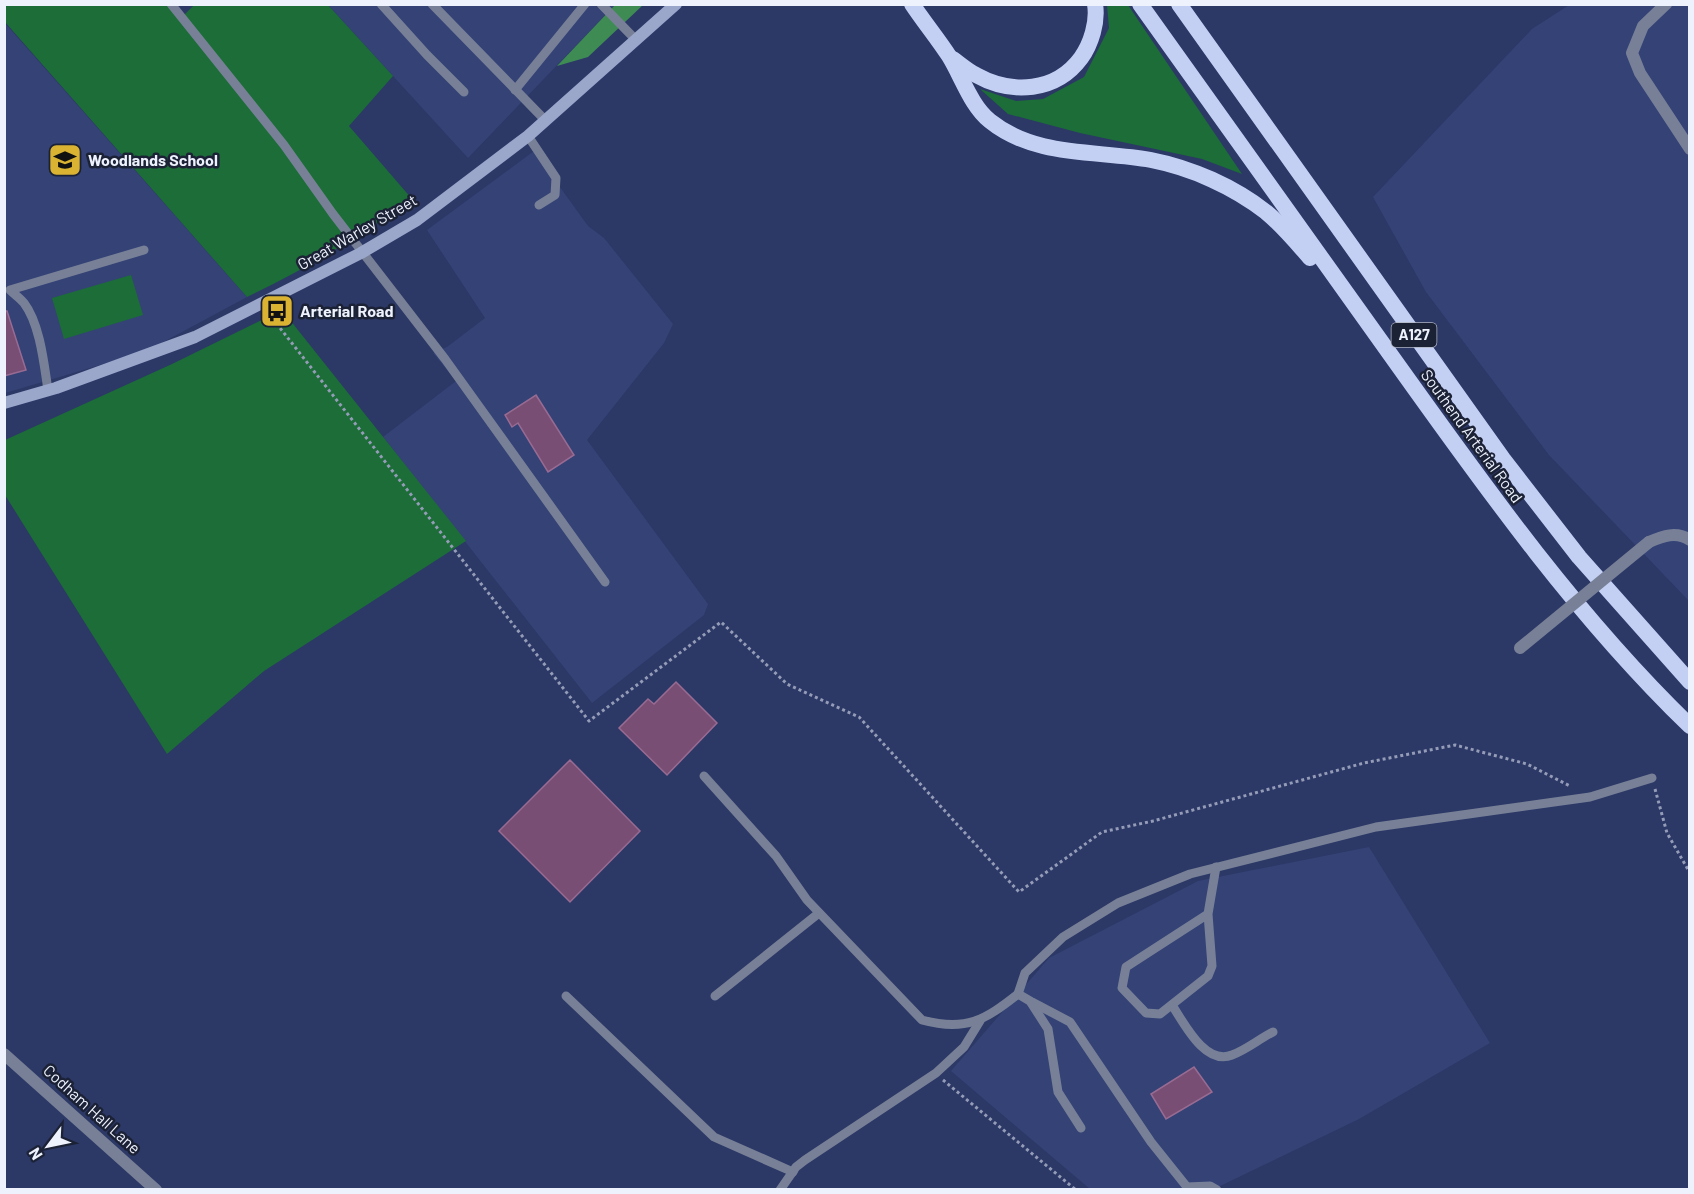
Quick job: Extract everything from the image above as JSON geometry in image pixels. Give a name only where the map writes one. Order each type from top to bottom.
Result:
[{"type":"highway","points":[[912,4],[950,57],[976,104],[989,121],[1022,141],[1063,151],[1152,160],[1221,183],[1265,211],[1284,228],[1368,323]]},
{"type":"highway","points":[[950,57],[976,75],[988,80],[1013,88],[1037,88],[1057,80],[1074,67],[1087,50],[1093,32],[1095,4]]},
{"type":"highway","name":"Southend Arterial Road","points":[[1140,4],[1368,323],[1530,544],[1621,654],[1689,726]]},
{"type":"highway","name":"Southend Arterial Road","points":[[1179,4],[1503,459],[1579,557],[1689,682]]},
{"type":"highway","points":[[1663,654],[1689,677]]},
{"type":"highway","points":[[1674,711],[1689,731]]},
{"type":"main road","name":"Great Warley Street","points":[[4,403],[48,390],[195,337],[361,253],[417,220],[528,136],[676,4]]},
{"type":"street","points":[[1666,4],[1643,26],[1632,53],[1640,73],[1689,149]]},
{"type":"street","points":[[1520,648],[1649,542],[1670,535],[1681,535],[1689,540]]},
{"type":"street","name":"Codham Hall Lane","points":[[4,1054],[156,1190]]},
{"type":"lane","points":[[171,4],[284,145],[361,253],[445,359],[605,582]]},
{"type":"lane","points":[[381,4],[464,92]]},
{"type":"lane","points":[[432,4],[545,120]]},
{"type":"lane","points":[[515,90],[585,4]]},
{"type":"lane","points":[[601,4],[636,40]]},
{"type":"lane","points":[[528,136],[556,178],[555,195],[539,205]]},
{"type":"lane","points":[[7,289],[144,249]]},
{"type":"lane","points":[[7,289],[24,303],[33,319],[48,390]]},
{"type":"lane","points":[[704,776],[776,856],[819,913],[922,1020],[939,1025],[980,1021],[1018,994],[1025,973],[1063,938],[1118,903],[1190,874],[1376,827],[1590,797],[1652,778]]},
{"type":"lane","points":[[1208,914],[1126,967],[1122,988],[1146,1013],[1160,1014],[1209,976],[1212,966],[1208,914],[1216,867]]},
{"type":"lane","points":[[715,996],[819,913]]},
{"type":"lane","points":[[1018,994],[1070,1022],[1151,1142],[1187,1187],[1210,1186],[1217,1190]]},
{"type":"lane","points":[[566,996],[714,1137],[793,1172]]},
{"type":"lane","points":[[1030,1001],[1048,1029],[1058,1092],[1081,1128]]},
{"type":"lane","points":[[1172,1005],[1197,1042],[1217,1057],[1233,1055],[1273,1032]]},
{"type":"lane","points":[[780,1190],[805,1160],[936,1073],[964,1047],[980,1021]]},
{"type":"path","points":[[261,304],[589,721],[721,622],[787,684],[859,717],[1019,892],[1102,832],[1153,821],[1364,763],[1455,745],[1527,764],[1590,797]]},
{"type":"path","points":[[1652,778],[1667,833],[1689,873]]},
{"type":"path","points":[[936,1073],[1076,1190]]},
{"type":"shaded area","points":[[328,5],[615,5],[468,158]]},
{"type":"shaded area","points":[[1569,5],[1689,5],[1689,601],[1549,455],[1426,292],[1373,197],[1532,29]]},
{"type":"shaded area","name":"Woodlands School","points":[[4,22],[247,297],[154,347],[5,393]]},
{"type":"shaded area","points":[[534,151],[588,226],[604,238],[673,324],[664,343],[587,440],[708,604],[704,615],[592,703],[383,437],[456,381],[433,353],[447,347],[485,318],[427,230]]},
{"type":"shaded area","points":[[1369,847],[1490,1043],[1359,1119],[1214,1189],[1090,1189],[951,1071],[1049,958],[1198,881]]},
{"type":"green space","points":[[4,5],[167,5],[180,19],[194,5],[328,5],[393,76],[349,126],[412,199],[332,252],[247,297],[5,22]]},
{"type":"green space","points":[[615,5],[643,5],[588,57],[557,66]]},
{"type":"green space","points":[[1107,5],[1128,5],[1242,174],[1202,159],[1080,133],[1008,114],[980,89],[1016,101],[1043,99],[1084,77],[1109,28]]},
{"type":"green space","points":[[131,275],[143,315],[64,339],[52,298]]},
{"type":"green space","points":[[282,310],[466,541],[264,671],[167,754],[5,495],[5,440],[172,364]]},
{"type":"building","points":[[4,311],[7,311],[26,370],[4,376]]},
{"type":"building","points":[[536,395],[574,455],[548,472],[518,423],[512,427],[505,415]]},
{"type":"building","points":[[676,682],[717,723],[667,775],[619,728],[648,699],[654,704]]},
{"type":"building","points":[[570,760],[640,831],[570,902],[499,831]]},
{"type":"building","points":[[1194,1067],[1212,1092],[1166,1119],[1151,1094]]},
{"type":"place","name":"Woodlands School","points":[[65,160]]},
{"type":"place","name":"Arterial Road","points":[[277,311]]}]
